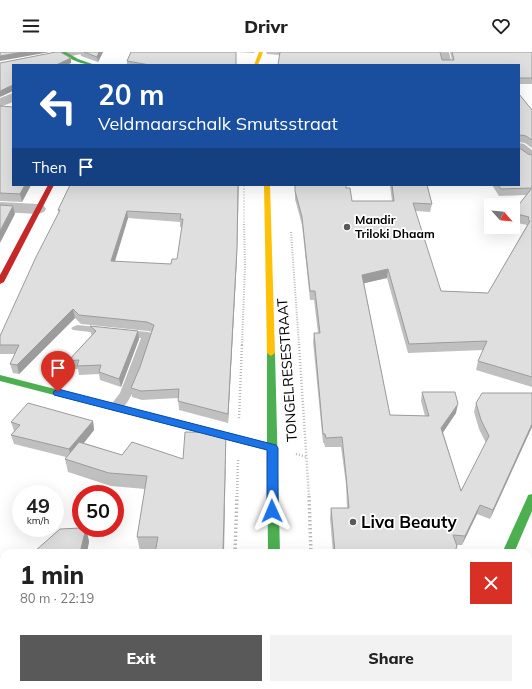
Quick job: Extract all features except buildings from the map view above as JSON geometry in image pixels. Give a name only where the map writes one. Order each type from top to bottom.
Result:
[{"type":"main road","points":[[256,64],[261,52]]},
{"type":"main road","points":[[63,53],[85,64]]},
{"type":"main road","points":[[0,282],[50,186]]},
{"type":"main road","name":"TONGELRESESTRAAT","points":[[267,186],[271,266],[274,549]]},
{"type":"main road","points":[[0,378],[272,448]]},
{"type":"main road","points":[[510,549],[532,498]]},
{"type":"street","points":[[63,53],[77,52]]},
{"type":"street","points":[[444,52],[447,64]]},
{"type":"street","points":[[1,103],[12,98]]},
{"type":"street","points":[[520,148],[532,157]]},
{"type":"street","points":[[0,206],[38,209]]},
{"type":"lane","points":[[77,328],[148,335],[126,395],[115,407]]},
{"type":"path","points":[[236,549],[245,266],[244,186]]},
{"type":"path","name":"TONGELRESESTRAAT","points":[[291,230],[307,450],[311,549]]},
{"type":"traffic: fast","points":[[63,52],[76,60],[90,64]]},
{"type":"traffic: fast","points":[[271,353],[274,549]]},
{"type":"traffic: fast","points":[[0,378],[272,448]]},
{"type":"traffic: fast","points":[[510,549],[532,498]]},
{"type":"traffic: slow","points":[[256,64],[261,52]]},
{"type":"traffic: slow","points":[[267,186],[271,353]]},
{"type":"traffic: jam","points":[[0,282],[50,186]]},
{"type":"place","name":"Mandir Triloki Dhaam","points":[[347,227]]},
{"type":"place","name":"Liva Beauty","points":[[353,522]]},
{"type":"route","points":[[58,392],[272,448],[272,511]]}]
